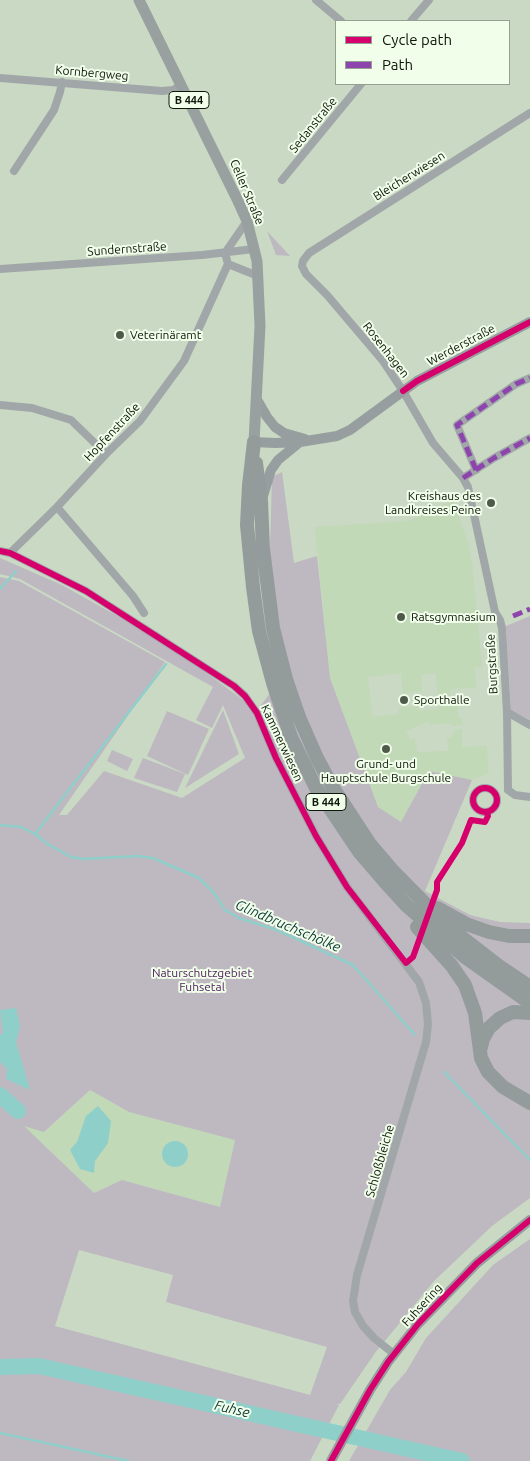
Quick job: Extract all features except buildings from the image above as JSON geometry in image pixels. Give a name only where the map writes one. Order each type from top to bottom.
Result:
[{"type":"highway","name":"B 444","points":[[254,442],[261,502],[263,549],[273,628],[286,679],[317,758],[332,786],[370,844],[393,871],[411,901],[446,924],[474,947],[530,987]]},
{"type":"highway","name":"B 444","points":[[254,442],[249,485],[248,545],[259,631],[273,683],[291,737],[315,786],[360,853],[411,901],[465,957],[530,1003]]},
{"type":"highway","points":[[530,936],[499,934],[477,929],[411,901],[410,919],[452,966],[465,985],[475,1013],[481,1058],[488,1072],[497,1083],[530,1103]]},
{"type":"highway","points":[[481,1058],[483,1039],[494,1022],[513,1012],[530,1013]]},
{"type":"main road","name":"Celler Straße","points":[[139,0],[247,221],[258,276],[260,326],[254,442]]},
{"type":"street","points":[[316,0],[340,20]]},
{"type":"street","points":[[413,20],[428,0]]},
{"type":"street","name":"Kornbergweg","points":[[0,78],[162,91],[173,90],[182,86]]},
{"type":"street","points":[[14,171],[54,110],[62,82]]},
{"type":"street","name":"Sedanstraße","points":[[282,180],[360,85]]},
{"type":"street","name":"Bleicherwiesen","points":[[303,261],[309,253],[530,112]]},
{"type":"street","points":[[247,221],[225,253],[228,264],[258,276]]},
{"type":"street","name":"Sundernstraße","points":[[0,269],[225,253],[254,249]]},
{"type":"street","name":"Rosenhagen","points":[[303,261],[302,266],[306,274],[327,295],[383,361],[404,391],[433,443],[463,478],[468,487],[473,510]]},
{"type":"street","name":"Hopfenstraße","points":[[10,553],[140,421],[184,361],[228,264]]},
{"type":"street","name":"Werderstraße","points":[[254,442],[275,444],[337,436],[350,430],[416,382],[530,322]]},
{"type":"street","points":[[476,470],[456,425],[516,384],[530,378]]},
{"type":"street","points":[[256,398],[266,417],[275,427],[284,433],[306,441]]},
{"type":"street","points":[[0,405],[32,408],[71,420],[106,454]]},
{"type":"street","points":[[463,478],[530,438]]},
{"type":"street","points":[[261,502],[271,470],[278,460],[306,441]]},
{"type":"street","points":[[57,507],[133,596],[144,614]]},
{"type":"street","name":"Burgstraße","points":[[473,510],[495,612],[502,628],[511,793]]},
{"type":"street","name":"Kammerwiesen","points":[[0,551],[10,553],[86,591],[234,686],[245,696],[257,713],[276,758],[316,836],[347,888],[406,963]]},
{"type":"street","points":[[507,712],[530,725]]},
{"type":"street","points":[[495,794],[511,793],[530,797]]},
{"type":"street","name":"Schloßbleiche","points":[[394,1354],[374,1338],[363,1326],[355,1312],[353,1300],[357,1275],[426,1042],[428,1024],[426,1003],[419,982],[406,963]]},
{"type":"street","name":"Fuhsering","points":[[331,1461],[351,1422],[394,1354],[418,1324],[477,1263],[530,1220]]},
{"type":"shaded area","name":"Ratsgymnasium","points":[[453,500],[468,543],[472,563],[482,667],[475,667],[476,688],[450,689],[451,700],[464,700],[465,705],[458,705],[458,717],[462,718],[463,724],[454,726],[446,723],[430,725],[429,721],[406,731],[410,740],[415,738],[417,752],[448,751],[447,739],[454,735],[455,730],[462,729],[462,747],[487,746],[488,774],[472,780],[429,771],[401,822],[378,807],[330,678],[315,527],[409,521]],"holes":[[[401,673],[403,693],[422,691],[421,675],[436,673],[439,709],[419,711],[419,706],[399,708],[399,714],[372,717],[368,677]]]},
{"type":"shaded area","points":[[90,1090],[129,1112],[235,1140],[220,1207],[122,1180],[94,1193],[23,1125],[45,1132]]},
{"type":"green space","points":[[267,231],[290,256],[276,255]]},
{"type":"green space","name":"Naturschutzgebiet Fuhsetal","points":[[282,472],[294,563],[317,556],[330,678],[378,807],[401,822],[429,771],[472,780],[425,891],[470,915],[500,922],[530,923],[530,1198],[492,1226],[434,1281],[375,1353],[340,1404],[336,1404],[339,1405],[310,1461],[0,1461],[0,577],[19,581],[165,662],[59,815],[67,815],[104,771],[182,798],[245,758],[223,705],[212,728],[196,720],[213,687],[20,579],[0,574],[0,558],[62,585],[128,622],[200,668],[243,700],[255,713],[287,671],[269,584],[272,477]],"holes":[[[90,1090],[129,1112],[235,1140],[220,1207],[122,1180],[94,1193],[24,1126],[44,1132]],[[79,1250],[173,1275],[166,1302],[327,1347],[310,1395],[55,1326]]]},
{"type":"green space","points":[[530,616],[530,720],[511,710],[506,626]]},
{"type":"green space","points":[[223,710],[239,754],[185,788]]},
{"type":"green space","points":[[167,711],[209,729],[188,775],[147,756]]},
{"type":"green space","points":[[112,750],[133,759],[127,771],[107,761]]},
{"type":"green space","points":[[143,758],[185,774],[177,792],[134,778]]},
{"type":"green space","points":[[530,1239],[530,1461],[349,1461],[390,1390],[406,1372],[426,1338],[493,1265]]},
{"type":"water","points":[[16,1008],[20,1026],[16,1042],[30,1090],[6,1079],[7,1069],[0,1062],[0,1035],[3,1033],[0,1010]]},
{"type":"water","points":[[98,1106],[111,1121],[108,1143],[95,1161],[94,1173],[80,1169],[70,1150],[77,1142],[86,1116]]},
{"type":"water","points":[[175,1141],[184,1145],[188,1154],[184,1163],[175,1167],[166,1163],[162,1154],[166,1145]]},
{"type":"waterway","points":[[0,589],[16,571]]},
{"type":"waterway","points":[[35,834],[166,664]]},
{"type":"waterway","name":"Glindbruchschölke","points":[[0,825],[21,827],[71,857],[84,859],[137,856],[153,858],[199,878],[214,893],[225,910],[239,918],[277,930],[353,965],[415,1035]]},
{"type":"waterway","name":"Glindbruchschölke","points":[[444,1072],[530,1160]]},
{"type":"waterway","points":[[0,1095],[18,1111]]},
{"type":"waterway","name":"Fuhse","points":[[0,1367],[39,1366],[462,1461]]},
{"type":"waterway","points":[[0,1433],[128,1461]]},
{"type":"marked path","points":[[476,470],[457,425],[516,384],[530,378]]},
{"type":"marked path","points":[[463,478],[530,438]]},
{"type":"marked path","points":[[513,616],[530,609]]},
{"type":"cycle path","points":[[403,391],[417,381],[530,322]]},
{"type":"cycle path","points":[[0,551],[10,553],[86,591],[234,686],[245,696],[257,713],[276,758],[316,836],[347,887],[406,963],[413,957],[437,890],[437,882],[462,843],[471,820],[485,822],[488,816],[486,812]]},
{"type":"cycle path","points":[[485,788],[490,789],[496,795],[497,800],[496,805],[490,811],[485,812],[480,811],[474,805],[473,800],[474,795],[480,789],[485,788]]},
{"type":"cycle path","points":[[331,1461],[370,1390],[388,1362],[418,1324],[477,1263],[530,1220]]},
{"type":"place","name":"Veterinäramt","points":[[120,335]]},
{"type":"place","name":"Kreishaus des Landkreises Peine","points":[[491,503]]},
{"type":"place","name":"Ratsgymnasium","points":[[401,617]]},
{"type":"place","name":"Sporthalle","points":[[404,700]]},
{"type":"place","name":"Grund- und Hauptschule Burgschule","points":[[386,749]]}]
